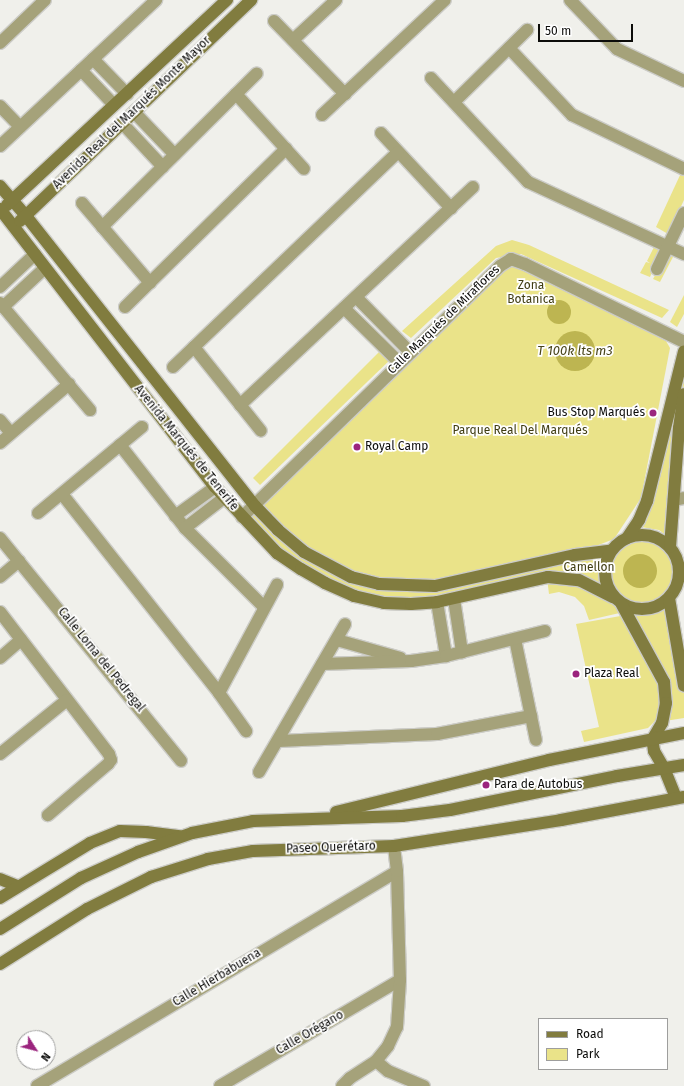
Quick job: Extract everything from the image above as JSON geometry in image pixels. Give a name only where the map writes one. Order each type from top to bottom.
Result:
[{"type":"street","points":[[0,44],[45,0]]},
{"type":"street","points":[[0,146],[156,0]]},
{"type":"street","points":[[226,0],[237,14]]},
{"type":"street","name":"Avenida Real del Marqués Monte Mayor","points":[[1,210],[226,0]]},
{"type":"street","name":"Avenida Real del Marqués Monte Mayor","points":[[14,227],[251,0]]},
{"type":"street","points":[[293,40],[336,0]]},
{"type":"street","points":[[322,115],[445,0]]},
{"type":"street","points":[[570,0],[617,49],[684,80]]},
{"type":"street","points":[[274,21],[345,94]]},
{"type":"street","points":[[454,102],[527,30]]},
{"type":"street","points":[[509,48],[572,115],[684,169]]},
{"type":"street","points":[[93,59],[127,94]]},
{"type":"street","points":[[81,70],[114,105]]},
{"type":"street","points":[[102,227],[257,73]]},
{"type":"street","points":[[431,78],[528,182],[684,254]]},
{"type":"street","points":[[236,94],[304,169]]},
{"type":"street","points":[[0,106],[20,127]]},
{"type":"street","points":[[134,112],[175,155]]},
{"type":"street","points":[[122,123],[163,166]]},
{"type":"street","points":[[381,133],[451,208]]},
{"type":"street","points":[[125,308],[286,149]]},
{"type":"street","points":[[173,366],[398,152]]},
{"type":"street","name":"Avenida Marqués de Tenerife","points":[[0,186],[26,216],[255,506],[278,530],[304,552],[351,577],[379,584],[435,586],[575,555],[610,551]]},
{"type":"street","points":[[240,405],[473,188]]},
{"type":"street","points":[[82,203],[150,283]]},
{"type":"street","name":"Avenida Marqués de Tenerife","points":[[1,210],[215,487],[277,553],[325,583],[354,596],[384,603],[410,604],[437,602],[555,577],[579,580],[618,601]]},
{"type":"street","points":[[657,269],[669,246],[679,235],[684,213]]},
{"type":"street","points":[[0,288],[35,254]]},
{"type":"street","name":"Calle Marqués de Miraflores","points":[[242,517],[500,266],[511,259],[525,264],[684,342]]},
{"type":"street","points":[[45,268],[2,305],[90,410]]},
{"type":"street","points":[[356,297],[411,353]]},
{"type":"street","points":[[344,308],[400,362]]},
{"type":"street","points":[[194,347],[261,431]]},
{"type":"street","points":[[680,798],[654,751],[654,737],[662,723],[666,703],[664,682],[618,601],[605,583],[604,566],[610,551],[627,538],[639,520],[647,501],[684,352]]},
{"type":"street","points":[[0,443],[69,384]]},
{"type":"street","points":[[670,547],[679,499],[679,428],[684,394]]},
{"type":"street","points":[[0,420],[11,434]]},
{"type":"street","points":[[38,513],[142,427]]},
{"type":"street","points":[[120,445],[185,528],[264,608]]},
{"type":"street","points":[[175,516],[215,487]]},
{"type":"street","points":[[62,494],[219,693],[246,731]]},
{"type":"street","points":[[185,528],[224,498]]},
{"type":"street","points":[[618,601],[634,609],[647,610],[659,606],[669,598],[678,582],[679,563],[670,547],[653,536],[641,534],[627,538]]},
{"type":"street","name":"Calle Loma del Pedregal","points":[[0,538],[181,761]]},
{"type":"street","points":[[0,577],[19,561]]},
{"type":"street","points":[[219,693],[277,585]]},
{"type":"street","points":[[669,598],[684,686]]},
{"type":"street","points":[[454,599],[462,652]]},
{"type":"street","points":[[437,602],[446,656]]},
{"type":"street","points":[[0,612],[109,754],[111,760],[48,815]]},
{"type":"street","points":[[260,772],[345,624]]},
{"type":"street","points":[[322,664],[411,661],[446,656],[544,631]]},
{"type":"street","points":[[515,639],[536,740]]},
{"type":"street","points":[[0,658],[21,640]]},
{"type":"street","points":[[337,640],[411,661]]},
{"type":"street","points":[[0,754],[67,700]]},
{"type":"street","points":[[279,741],[437,734],[531,716]]},
{"type":"street","points":[[312,819],[549,760],[654,737],[684,733]]},
{"type":"street","points":[[0,929],[81,878],[138,852],[183,836],[253,822],[402,816],[450,810],[684,765]]},
{"type":"street","name":"Paseo Querétaro","points":[[0,964],[87,909],[151,877],[208,859],[253,851],[394,846],[561,820],[680,798]]},
{"type":"street","points":[[0,898],[17,886],[90,843],[120,831],[183,836]]},
{"type":"street","points":[[342,1086],[376,1061],[388,1046],[397,1027],[400,980],[398,871],[394,846]]},
{"type":"street","name":"Calle Hierbabuena","points":[[37,1086],[398,871]]},
{"type":"street","points":[[0,879],[17,886]]},
{"type":"street","name":"Calle Orégano","points":[[220,1086],[400,980]]},
{"type":"street","points":[[376,1061],[388,1071],[424,1086]]},
{"type":"green space","points":[[681,173],[684,174],[684,200],[668,234],[656,227]]},
{"type":"green space","points":[[512,240],[529,245],[669,310],[662,318],[521,254],[496,258],[411,338],[402,331],[496,246]]},
{"type":"green space","points":[[654,247],[662,250],[650,277],[640,273],[646,262],[650,263],[647,261]]},
{"type":"green space","points":[[667,254],[673,257],[660,282],[653,279]]},
{"type":"green space","name":"Parque Real Del Marqués","points":[[512,260],[666,341],[670,348],[641,498],[614,539],[575,554],[435,585],[379,583],[304,551],[256,505]]},
{"type":"green space","points":[[684,295],[684,314],[677,327],[670,322]]},
{"type":"green space","points":[[381,350],[391,359],[260,485],[253,478]]},
{"type":"green space","points":[[684,361],[684,386],[676,412],[667,536],[659,530],[641,527]]},
{"type":"green space","name":"Camellon","points":[[256,510],[349,578],[405,588],[607,553],[602,565],[604,583],[610,593],[580,578],[411,602],[355,594],[302,568],[246,519]]},
{"type":"green space","points":[[640,539],[653,542],[663,549],[670,559],[673,572],[670,585],[663,595],[653,602],[640,605],[627,602],[617,595],[610,585],[607,572],[610,559],[617,549],[627,542]]},
{"type":"green space","points":[[547,578],[563,578],[613,598],[622,606],[624,612],[589,620],[584,606],[575,597],[559,592],[549,594]]},
{"type":"green space","points":[[668,604],[684,691],[684,718],[665,721],[669,705],[632,613],[651,613]]},
{"type":"green space","points":[[626,615],[663,682],[662,703],[656,720],[648,728],[584,742],[581,731],[599,727],[576,624]]},
{"type":"water","points":[[559,300],[568,303],[571,312],[568,321],[559,324],[550,321],[547,312],[550,303]]},
{"type":"water","name":"T 100k lts m3","points":[[575,331],[589,337],[595,351],[589,365],[575,371],[561,365],[555,351],[561,337]]},
{"type":"water","points":[[640,554],[652,559],[657,571],[652,583],[640,588],[628,583],[623,571],[628,559]]},
{"type":"place","name":"Bus Stop Marqués","points":[[653,413]]},
{"type":"place","name":"Royal Camp","points":[[357,447]]},
{"type":"place","name":"Plaza Real","points":[[576,674]]},
{"type":"place","name":"Para de Autobus","points":[[486,785]]},
{"type":"park label","name":"Zona Botanica","points":[[531,293]]}]
